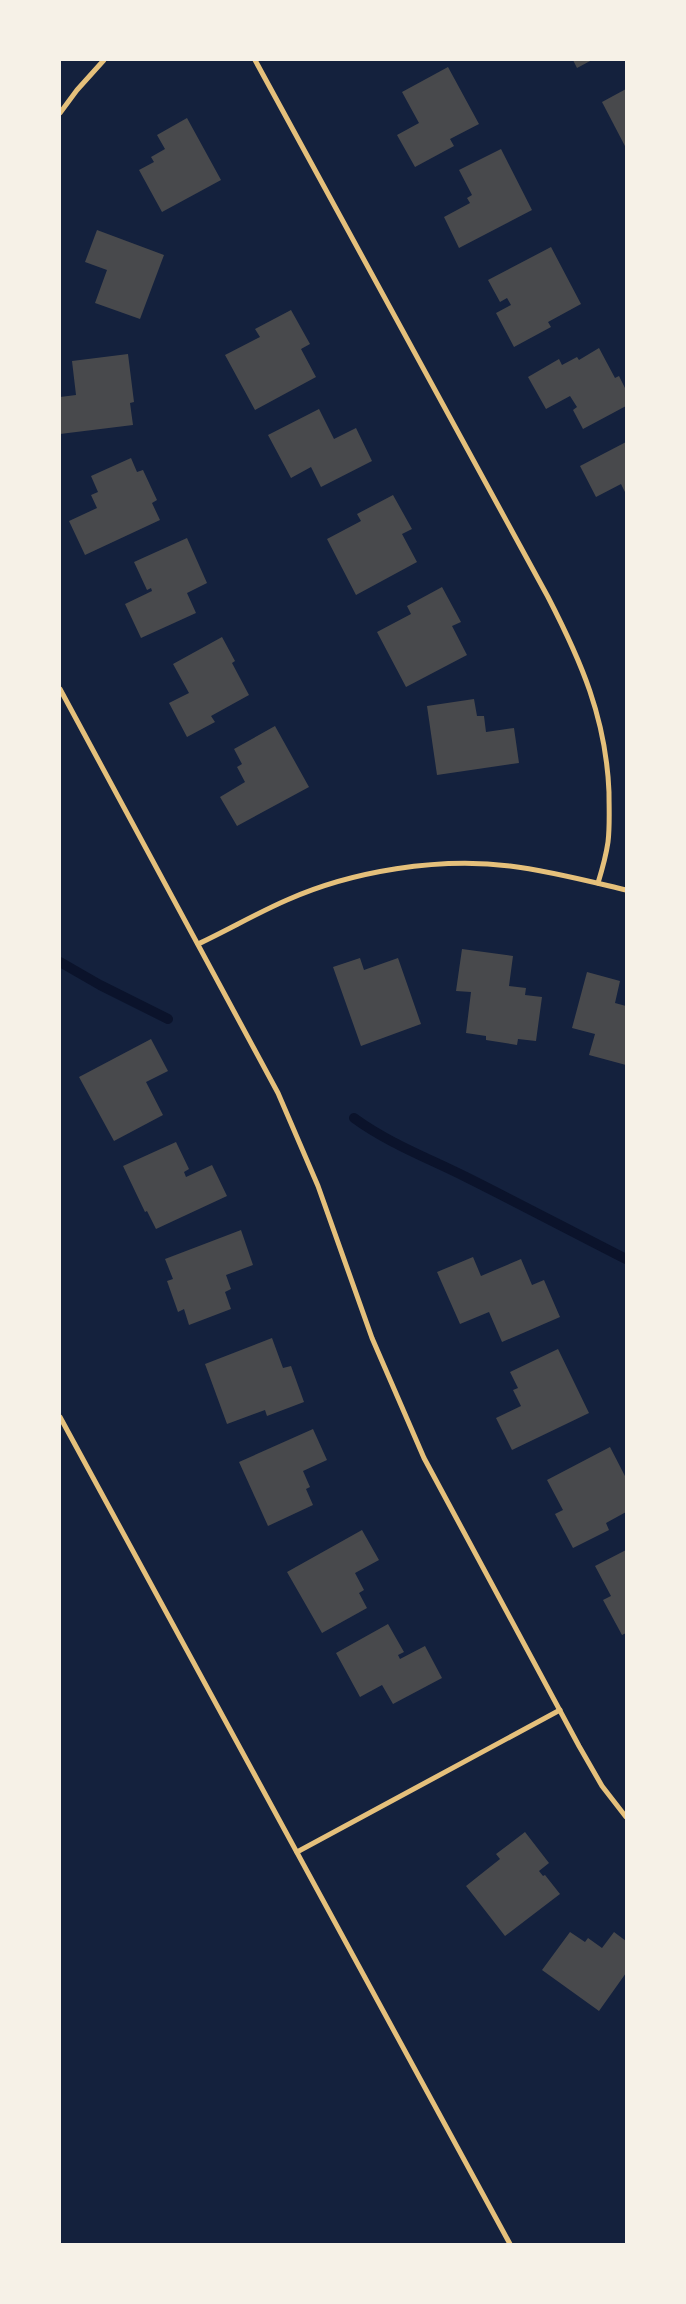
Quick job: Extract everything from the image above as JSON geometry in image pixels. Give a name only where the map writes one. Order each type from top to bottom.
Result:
[{"type":"street","points":[[60,113],[77,90],[104,60]]},
{"type":"street","points":[[254,60],[548,597],[585,675],[602,729],[608,768],[610,817],[608,842],[598,884]]},
{"type":"street","points":[[60,689],[253,1043],[282,1102],[318,1186],[372,1338],[424,1458],[602,1786],[626,1817]]},
{"type":"street","points":[[198,944],[287,900],[316,889],[364,876],[418,865],[506,865],[554,872],[626,890]]},
{"type":"street","points":[[60,1417],[510,2244]]},
{"type":"street","points":[[297,1852],[560,1710]]},
{"type":"building","points":[[573,60],[592,60],[577,68]]},
{"type":"building","points":[[448,67],[479,124],[450,139],[454,146],[415,167],[397,135],[419,123],[402,92]]},
{"type":"building","points":[[626,89],[626,148],[602,102]]},
{"type":"building","points":[[187,118],[221,180],[162,212],[139,170],[154,162],[151,157],[165,149],[157,135]]},
{"type":"building","points":[[501,149],[532,210],[459,248],[444,217],[470,203],[467,198],[472,195],[459,170]]},
{"type":"building","points":[[97,230],[164,255],[140,319],[95,303],[107,270],[85,262]]},
{"type":"building","points":[[551,247],[581,304],[548,322],[551,327],[514,347],[496,313],[511,305],[507,298],[500,302],[488,280]]},
{"type":"building","points":[[291,310],[310,344],[301,349],[316,377],[255,410],[225,355],[260,337],[255,329]]},
{"type":"building","points":[[599,348],[615,378],[619,376],[626,390],[626,406],[583,429],[573,410],[577,407],[570,396],[546,409],[528,377],[559,359],[562,365],[577,357],[579,360]]},
{"type":"building","points":[[128,354],[134,402],[130,403],[133,425],[60,434],[60,397],[76,395],[72,361]]},
{"type":"building","points":[[319,409],[334,439],[356,428],[372,461],[321,487],[311,467],[291,478],[268,435]]},
{"type":"building","points":[[626,442],[626,494],[621,484],[596,497],[580,466]]},
{"type":"building","points":[[131,458],[137,472],[143,470],[157,500],[152,503],[160,520],[85,555],[69,521],[97,508],[91,495],[98,492],[91,476]]},
{"type":"building","points":[[393,495],[412,529],[402,534],[417,562],[356,595],[327,539],[361,521],[357,514]]},
{"type":"building","points":[[187,538],[207,583],[187,593],[196,613],[141,638],[125,604],[152,591],[151,588],[147,590],[134,562]]},
{"type":"building","points":[[442,587],[461,622],[452,626],[467,655],[406,687],[377,632],[411,614],[407,606]]},
{"type":"building","points":[[222,637],[235,661],[232,663],[249,695],[211,716],[215,722],[187,737],[169,703],[189,693],[173,664]]},
{"type":"building","points":[[474,699],[477,716],[484,716],[486,732],[514,728],[519,763],[437,775],[427,706]]},
{"type":"building","points":[[275,726],[309,787],[237,826],[220,797],[245,782],[237,767],[242,764],[234,749]]},
{"type":"building","points":[[462,949],[513,956],[509,986],[526,988],[525,995],[542,997],[536,1041],[518,1039],[517,1045],[486,1040],[486,1036],[466,1033],[471,992],[456,991]]},
{"type":"building","points":[[360,958],[364,970],[398,958],[421,1024],[361,1046],[333,967]]},
{"type":"building","points":[[587,972],[620,981],[615,1003],[626,1006],[626,1065],[589,1055],[595,1034],[572,1028]]},
{"type":"building","points":[[151,1039],[168,1071],[146,1082],[163,1115],[114,1141],[79,1077]]},
{"type":"building","points":[[176,1142],[189,1169],[184,1172],[186,1177],[212,1165],[227,1196],[156,1229],[147,1211],[145,1212],[123,1166]]},
{"type":"building","points":[[241,1230],[253,1265],[226,1275],[231,1289],[225,1292],[231,1309],[189,1325],[184,1309],[178,1312],[167,1281],[173,1279],[165,1259]]},
{"type":"building","points":[[473,1257],[481,1276],[521,1259],[532,1285],[544,1280],[560,1317],[502,1342],[489,1312],[460,1324],[437,1272]]},
{"type":"building","points":[[272,1338],[283,1368],[291,1366],[304,1402],[267,1416],[265,1410],[227,1424],[205,1364]]},
{"type":"building","points":[[558,1349],[589,1413],[512,1450],[496,1418],[521,1406],[513,1390],[518,1388],[510,1372]]},
{"type":"building","points":[[313,1429],[327,1460],[303,1471],[310,1487],[306,1489],[313,1505],[268,1526],[239,1462]]},
{"type":"building","points":[[610,1447],[626,1478],[626,1512],[606,1523],[609,1530],[573,1548],[555,1514],[563,1510],[547,1480]]},
{"type":"building","points":[[362,1530],[379,1560],[355,1573],[364,1590],[359,1593],[367,1608],[322,1633],[287,1572]]},
{"type":"building","points":[[626,1550],[626,1633],[622,1635],[603,1600],[611,1596],[595,1566]]},
{"type":"building","points":[[388,1624],[404,1652],[398,1655],[400,1659],[425,1646],[442,1678],[393,1704],[382,1685],[360,1697],[336,1653]]},
{"type":"building","points":[[525,1832],[549,1863],[539,1871],[543,1876],[545,1875],[560,1894],[505,1936],[466,1886],[500,1859],[496,1854]]},
{"type":"building","points":[[570,1932],[585,1942],[588,1938],[602,1948],[614,1932],[626,1941],[626,1973],[599,2011],[542,1970]]},
{"type":"waterway","points":[[60,962],[100,985],[168,1019]]},
{"type":"waterway","points":[[354,1118],[394,1143],[466,1177],[626,1259]]}]
